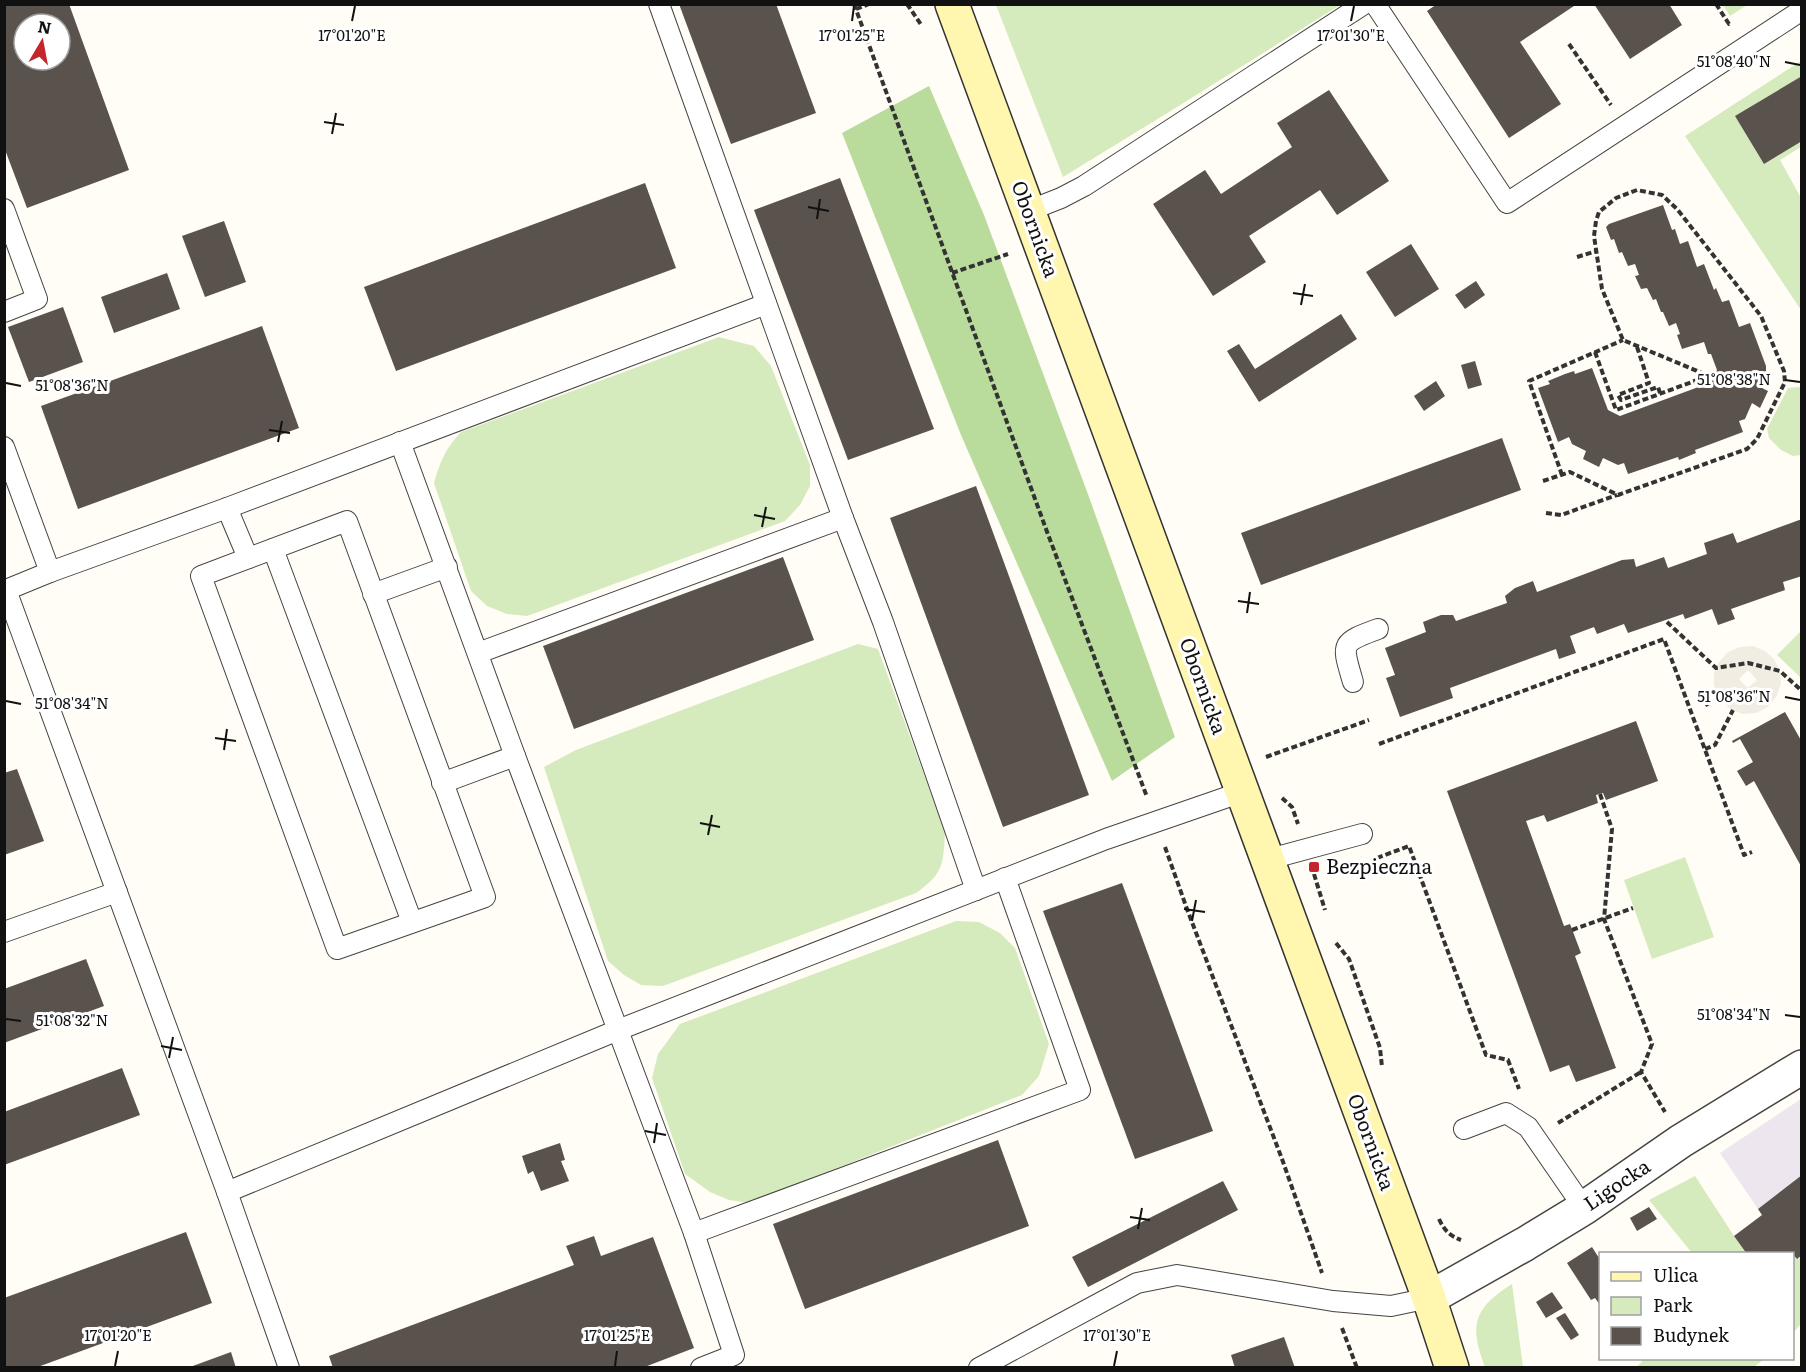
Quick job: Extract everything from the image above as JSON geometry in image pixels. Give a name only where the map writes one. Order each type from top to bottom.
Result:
[{"type":"main road","name":"Obornicka","points":[[952,4],[1429,1298],[1452,1368]]},
{"type":"street","name":"Ligocka","points":[[1429,1298],[1584,1208],[1681,1141],[1802,1067]]},
{"type":"lane","points":[[659,4],[843,518],[883,622],[976,890]]},
{"type":"lane","points":[[1028,210],[1061,198],[1084,186],[1364,4]]},
{"type":"lane","points":[[1375,4],[1507,203],[1802,10]]},
{"type":"lane","points":[[4,209],[37,299],[4,312]]},
{"type":"lane","points":[[289,1368],[227,1192],[5,590],[766,304]]},
{"type":"lane","points":[[400,442],[694,1233],[734,1355],[700,1368]]},
{"type":"lane","points":[[4,447],[50,572]]},
{"type":"lane","points":[[227,508],[248,558]]},
{"type":"lane","points":[[478,653],[843,518]]},
{"type":"lane","points":[[347,521],[485,897],[337,949],[201,576],[248,558],[347,521]]},
{"type":"lane","points":[[273,549],[412,922]]},
{"type":"lane","points":[[373,594],[447,567]]},
{"type":"lane","points":[[1353,682],[1345,655],[1346,647],[1354,638],[1378,629]]},
{"type":"lane","points":[[442,783],[515,756]]},
{"type":"lane","points":[[227,1192],[618,1029],[1106,839],[1242,792]]},
{"type":"lane","points":[[1266,860],[1362,834]]},
{"type":"lane","points":[[694,1233],[1080,1090],[1005,878]]},
{"type":"lane","points":[[4,932],[117,892]]},
{"type":"lane","points":[[1464,1129],[1506,1113],[1528,1127],[1584,1208]]},
{"type":"lane","points":[[979,1368],[1137,1283],[1177,1275],[1333,1301],[1391,1306],[1429,1298]]},
{"type":"path","points":[[869,4],[855,7],[1042,518],[1147,796]]},
{"type":"path","points":[[1569,44],[1625,126]]},
{"type":"path","points":[[1546,513],[1561,515],[1747,449],[1758,439],[1785,382],[1784,371],[1761,316],[1677,209],[1662,195],[1637,190],[1616,198],[1599,212],[1594,230],[1602,289],[1623,340],[1714,378]]},
{"type":"path","points":[[1577,258],[1596,251]]},
{"type":"path","points":[[1562,475],[1529,381],[1623,340]]},
{"type":"path","points":[[1636,346],[1649,383],[1618,395],[1620,400],[1658,387],[1660,393]]},
{"type":"path","points":[[1595,352],[1616,410],[1700,379],[1703,374]]},
{"type":"path","points":[[1543,481],[1570,472],[1618,495]]},
{"type":"path","points":[[1667,622],[1716,668],[1748,663],[1780,671],[1802,691]]},
{"type":"path","points":[[1379,744],[1664,639],[1744,855],[1752,852]]},
{"type":"path","points":[[1708,706],[1703,698],[1716,691]]},
{"type":"path","points":[[1705,749],[1715,745],[1733,710]]},
{"type":"path","points":[[1262,758],[1369,720]]},
{"type":"path","points":[[1535,1137],[1641,1071],[1652,1044],[1604,918],[1612,829],[1600,794]]},
{"type":"path","points":[[1164,845],[1282,1159],[1324,1278]]},
{"type":"path","points":[[1371,860],[1409,846],[1486,1055],[1508,1060],[1519,1090]]},
{"type":"path","points":[[1572,930],[1634,908]]},
{"type":"path","points":[[1641,1071],[1681,1141]]},
{"type":"path","points":[[1339,1318],[1357,1368]]},
{"type":"shaded area","points":[[1753,646],[1765,651],[1774,659],[1780,671],[1781,683],[1777,696],[1768,707],[1756,713],[1742,714],[1729,708],[1719,698],[1714,686],[1714,673],[1719,662],[1728,652],[1740,647]],"holes":[[[1748,670],[1757,680],[1748,688],[1739,679]]]},
{"type":"shaded area","points":[[1801,1099],[1801,1255],[1797,1259],[1794,1252],[1792,1252],[1758,1209],[1720,1153]]},
{"type":"green space","points":[[996,5],[1340,5],[1063,177]]},
{"type":"green space","points":[[1723,5],[1747,5],[1730,16]]},
{"type":"green space","points":[[1801,61],[1801,147],[1780,160],[1801,198],[1801,310],[1685,136]]},
{"type":"green space","points":[[929,86],[984,215],[1175,737],[1112,781],[961,435],[842,133]]},
{"type":"green space","points":[[719,337],[754,346],[771,366],[810,465],[810,486],[800,505],[785,521],[527,616],[507,614],[487,606],[471,591],[434,483],[444,455],[461,432]]},
{"type":"green space","points":[[1788,388],[1802,388],[1801,455],[1793,456],[1781,450],[1769,438],[1767,429]]},
{"type":"green space","points":[[1800,632],[1802,633],[1801,678],[1777,655]]},
{"type":"green space","points":[[858,644],[878,649],[945,832],[944,853],[937,874],[916,893],[663,986],[641,985],[624,975],[608,961],[544,767],[576,750]]},
{"type":"green space","points":[[1685,857],[1714,937],[1652,959],[1624,880]]},
{"type":"green space","points":[[956,921],[979,922],[1000,933],[1015,948],[1049,1044],[1039,1076],[1022,1095],[749,1203],[729,1200],[710,1192],[685,1174],[652,1078],[658,1054],[680,1024]]},
{"type":"green space","points":[[1695,1176],[1746,1252],[1691,1252],[1649,1200]]},
{"type":"green space","points":[[1794,1255],[1797,1259],[1802,1255],[1801,1324],[1794,1332]]},
{"type":"green space","points":[[1512,1284],[1523,1367],[1485,1367],[1477,1340],[1478,1319],[1489,1302]]},
{"type":"green space","points":[[1643,1360],[1763,1360],[1754,1367],[1637,1367]]},
{"type":"building","points":[[4,4],[69,4],[72,12],[12,12],[12,72],[72,72],[72,12],[129,170],[27,208],[4,147]]},
{"type":"building","points":[[679,4],[776,4],[816,113],[731,144]]},
{"type":"building","points":[[1437,4],[1577,4],[1520,42],[1561,104],[1509,138],[1427,11]]},
{"type":"building","points":[[1594,4],[1669,4],[1682,25],[1630,59]]},
{"type":"building","points":[[1802,76],[1802,141],[1764,164],[1735,116]]},
{"type":"building","points":[[1329,90],[1389,181],[1337,215],[1320,190],[1249,236],[1266,262],[1213,296],[1153,204],[1205,170],[1221,194],[1292,147],[1277,123]]},
{"type":"building","points":[[840,178],[934,429],[848,460],[754,210]]},
{"type":"building","points":[[645,183],[676,268],[396,371],[364,287]]},
{"type":"building","points":[[1663,205],[1680,244],[1688,241],[1697,267],[1704,264],[1714,290],[1716,288],[1722,302],[1729,300],[1739,327],[1750,323],[1766,366],[1760,387],[1768,391],[1760,408],[1752,403],[1745,419],[1739,421],[1743,432],[1695,450],[1696,453],[1679,460],[1678,457],[1628,474],[1624,463],[1618,465],[1603,458],[1599,467],[1583,459],[1586,451],[1572,444],[1569,437],[1558,442],[1538,388],[1550,384],[1548,381],[1565,374],[1574,371],[1575,374],[1592,368],[1608,410],[1620,416],[1712,382],[1717,370],[1704,342],[1682,349],[1676,323],[1669,326],[1656,299],[1653,300],[1647,288],[1641,289],[1635,276],[1639,275],[1635,264],[1628,266],[1622,252],[1619,253],[1614,239],[1611,240],[1606,227]]},
{"type":"building","points":[[224,221],[246,282],[205,297],[182,236]]},
{"type":"building","points":[[1411,244],[1439,289],[1395,317],[1366,272]]},
{"type":"building","points":[[167,273],[180,309],[114,333],[101,297]]},
{"type":"building","points":[[1476,281],[1485,295],[1465,309],[1455,295]]},
{"type":"building","points":[[63,307],[83,362],[29,382],[8,327]]},
{"type":"building","points":[[1341,314],[1357,339],[1259,402],[1227,351],[1239,344],[1255,369]]},
{"type":"building","points":[[262,326],[299,428],[78,509],[41,406]]},
{"type":"building","points":[[1475,361],[1482,385],[1468,389],[1461,365]]},
{"type":"building","points":[[1436,381],[1445,396],[1424,411],[1414,396]]},
{"type":"building","points":[[1502,438],[1521,490],[1261,585],[1241,533]]},
{"type":"building","points":[[976,486],[1089,795],[1003,827],[890,518]]},
{"type":"building","points":[[1802,519],[1802,576],[1783,582],[1785,590],[1731,609],[1735,619],[1718,625],[1712,609],[1685,619],[1683,614],[1628,633],[1624,624],[1597,634],[1594,627],[1570,636],[1576,653],[1559,659],[1556,649],[1450,688],[1453,698],[1400,717],[1386,678],[1395,675],[1385,648],[1426,632],[1423,622],[1441,615],[1453,615],[1456,621],[1507,603],[1505,596],[1515,588],[1533,581],[1537,592],[1622,560],[1634,559],[1636,567],[1664,557],[1668,568],[1707,554],[1704,543],[1733,533],[1737,543]]},
{"type":"building","points":[[783,557],[814,640],[574,729],[543,646]]},
{"type":"building","points":[[1785,712],[1802,742],[1802,868],[1754,781],[1746,786],[1737,771],[1753,762],[1740,739],[1733,743],[1732,741]]},
{"type":"building","points":[[1636,721],[1658,781],[1606,800],[1603,793],[1596,795],[1598,803],[1547,822],[1544,815],[1526,821],[1564,926],[1570,924],[1581,953],[1575,956],[1616,1068],[1576,1082],[1569,1065],[1550,1072],[1447,791]]},
{"type":"building","points":[[17,769],[44,841],[4,855],[4,773]]},
{"type":"building","points":[[1122,883],[1213,1131],[1135,1159],[1043,911]]},
{"type":"building","points":[[86,959],[104,1006],[4,1043],[4,989]]},
{"type":"building","points":[[122,1068],[140,1115],[4,1165],[4,1112]]},
{"type":"building","points":[[998,1140],[1029,1226],[805,1309],[773,1224]]},
{"type":"building","points":[[560,1143],[565,1160],[561,1161],[569,1181],[541,1191],[533,1171],[528,1174],[522,1156]]},
{"type":"building","points":[[1802,1175],[1802,1255],[1797,1259],[1794,1252],[1746,1252],[1734,1236],[1762,1215],[1758,1209]]},
{"type":"building","points":[[1223,1181],[1238,1210],[1088,1287],[1072,1257]]},
{"type":"building","points":[[1649,1207],[1657,1219],[1637,1231],[1630,1218]]},
{"type":"building","points":[[186,1232],[212,1303],[35,1368],[4,1368],[4,1298]]},
{"type":"building","points":[[594,1236],[601,1256],[653,1237],[694,1348],[642,1368],[333,1368],[329,1356],[574,1265],[566,1246]]},
{"type":"building","points":[[1592,1247],[1599,1258],[1599,1304],[1595,1298],[1591,1300],[1567,1263]]},
{"type":"building","points":[[1552,1292],[1563,1308],[1546,1318],[1536,1302]]},
{"type":"building","points":[[1565,1313],[1579,1335],[1571,1340],[1556,1318]]},
{"type":"building","points":[[1284,1337],[1295,1368],[1235,1368],[1231,1355]]},
{"type":"building","points":[[231,1352],[236,1368],[190,1368],[190,1367]]},
{"type":"place","name":"Bezpieczna","points":[[1314,867]]}]
